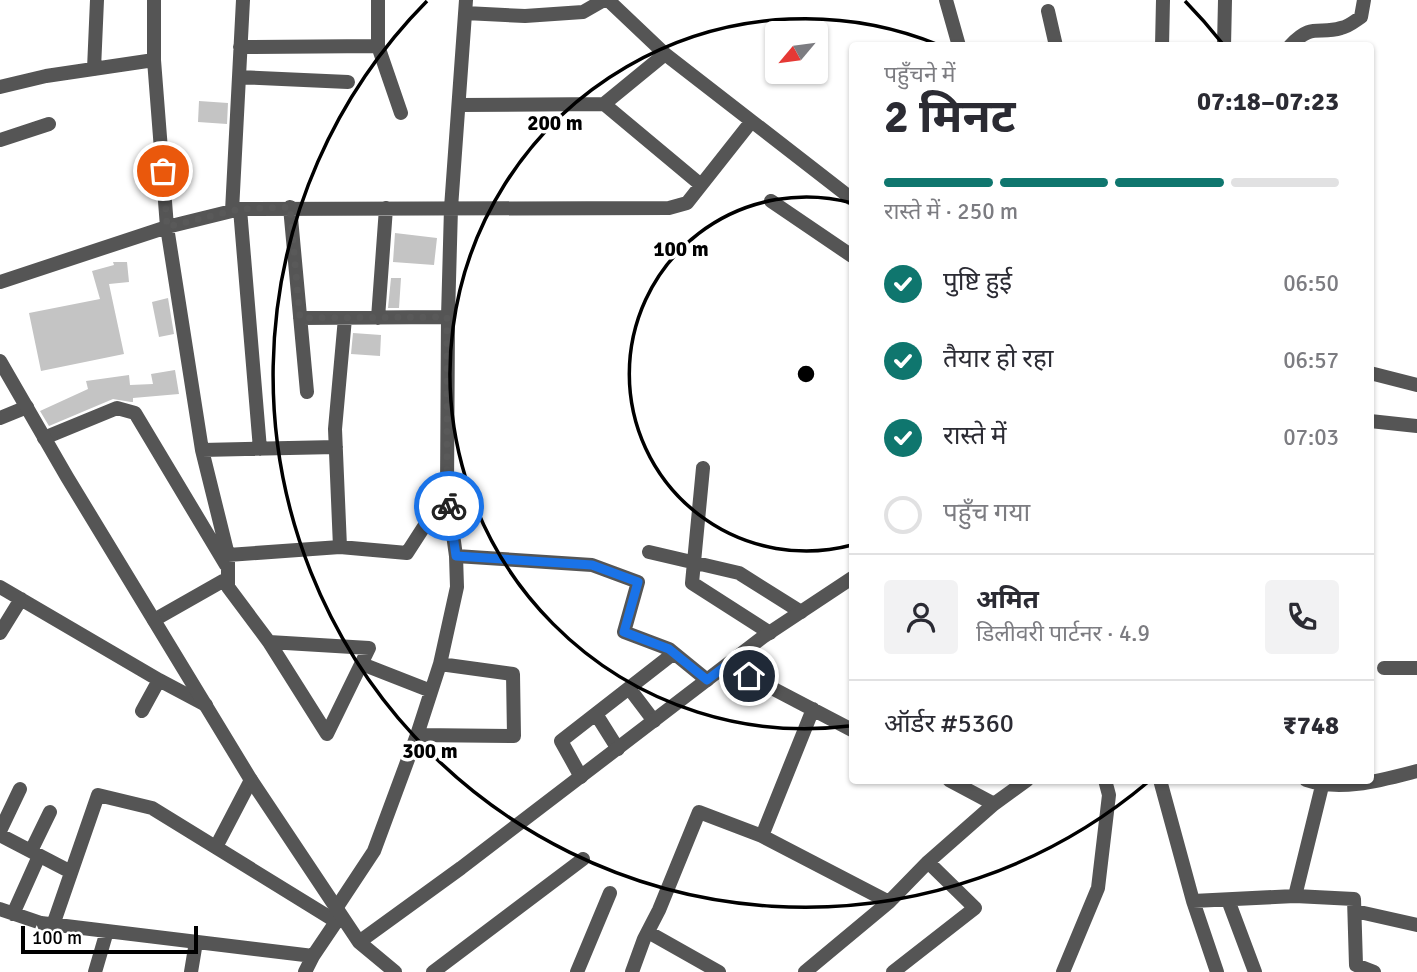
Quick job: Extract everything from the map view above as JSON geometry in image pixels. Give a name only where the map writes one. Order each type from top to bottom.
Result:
[{"type":"street","points":[[94,69],[97,0]]},
{"type":"street","points":[[154,0],[154,60],[167,227],[202,450],[228,567],[228,587],[269,642],[327,734],[369,648],[269,642]]},
{"type":"street","points":[[243,0],[236,210],[260,449]]},
{"type":"street","points":[[378,0],[378,46],[401,113]]},
{"type":"street","points":[[306,972],[373,850],[440,664],[457,587],[456,556],[447,491],[447,317],[451,208],[466,6],[525,16],[583,12],[606,0],[665,54],[849,197]]},
{"type":"street","points":[[946,0],[958,42]]},
{"type":"street","points":[[1162,42],[1163,0]]},
{"type":"street","points":[[1224,42],[1225,0]]},
{"type":"street","points":[[1293,42],[1314,29],[1341,29],[1361,18],[1364,0]]},
{"type":"street","points":[[1048,11],[1055,42]]},
{"type":"street","points":[[240,47],[378,46]]},
{"type":"street","points":[[459,105],[604,104],[665,54]]},
{"type":"street","points":[[0,87],[46,76],[154,60]]},
{"type":"street","points":[[239,77],[348,82]]},
{"type":"street","points":[[604,104],[701,185]]},
{"type":"street","points":[[0,282],[167,227],[236,210],[290,207],[669,208],[687,203],[751,122]]},
{"type":"street","points":[[0,140],[49,124]]},
{"type":"street","points":[[771,201],[849,254]]},
{"type":"street","points":[[290,207],[307,392]]},
{"type":"street","points":[[378,318],[386,208]]},
{"type":"street","points":[[300,318],[447,317]]},
{"type":"street","points":[[340,547],[335,429],[345,318]]},
{"type":"street","points":[[0,361],[251,780],[338,914],[359,942],[395,972]]},
{"type":"street","points":[[1374,374],[1417,385]]},
{"type":"street","points":[[0,418],[27,407]]},
{"type":"street","points":[[44,438],[117,408],[135,413],[228,567]]},
{"type":"street","points":[[1374,421],[1417,426]]},
{"type":"street","points":[[202,450],[335,447]]},
{"type":"street","points":[[703,468],[692,583],[770,633]]},
{"type":"street","points":[[155,620],[228,567],[340,547],[407,553],[447,491]]},
{"type":"street","points":[[649,552],[740,573],[801,612]]},
{"type":"street","points":[[456,556],[592,565],[638,582],[624,632],[669,649],[707,680]]},
{"type":"street","points":[[359,942],[461,868],[770,633],[849,581]]},
{"type":"street","points":[[0,587],[206,705]]},
{"type":"street","points":[[0,633],[21,599]]},
{"type":"street","points":[[581,777],[561,741],[674,653]]},
{"type":"street","points":[[362,664],[431,691]]},
{"type":"street","points":[[417,734],[514,736],[513,674],[440,664]]},
{"type":"street","points":[[728,664],[849,728]]},
{"type":"street","points":[[1384,668],[1417,668]]},
{"type":"street","points":[[142,711],[159,680]]},
{"type":"street","points":[[629,688],[654,721]]},
{"type":"street","points":[[762,836],[813,709]]},
{"type":"street","points":[[596,714],[618,749]]},
{"type":"street","points":[[1374,782],[1417,771]]},
{"type":"street","points":[[216,847],[251,780]]},
{"type":"street","points":[[956,784],[994,804]]},
{"type":"street","points":[[805,972],[889,902],[928,862],[994,804],[1022,784]]},
{"type":"street","points":[[1063,972],[1098,888],[1109,795],[1106,784]]},
{"type":"street","points":[[1161,784],[1193,901],[1217,972]]},
{"type":"street","points":[[1317,784],[1349,784]]},
{"type":"street","points":[[1295,896],[1322,786]]},
{"type":"street","points":[[20,789],[0,833],[71,872]]},
{"type":"street","points":[[54,925],[98,795],[152,808],[216,847],[338,914]]},
{"type":"street","points":[[50,812],[35,853],[7,911],[54,925],[313,956]]},
{"type":"street","points":[[632,972],[699,812],[762,836],[889,902]]},
{"type":"street","points":[[433,972],[583,859]]},
{"type":"street","points":[[893,972],[975,908],[928,862]]},
{"type":"street","points":[[577,972],[610,893]]},
{"type":"street","points":[[1193,901],[1295,896],[1354,899],[1356,965],[1374,972]]},
{"type":"street","points":[[1228,900],[1255,972]]},
{"type":"street","points":[[1355,911],[1417,925]]},
{"type":"street","points":[[95,972],[107,931]]},
{"type":"street","points":[[648,932],[698,966],[719,972]]},
{"type":"street","points":[[191,972],[196,942]]},
{"type":"building","points":[[199,101],[228,103],[227,124],[198,122]]},
{"type":"building","points":[[395,233],[437,238],[434,265],[393,262]]},
{"type":"building","points":[[113,262],[127,262],[129,282],[109,284],[124,354],[41,371],[29,313],[100,299],[92,271],[114,265]]},
{"type":"building","points":[[391,278],[401,278],[399,308],[388,308]]},
{"type":"building","points":[[168,298],[174,334],[159,337],[152,302]]},
{"type":"building","points":[[353,333],[381,335],[380,356],[351,354]]},
{"type":"building","points":[[175,370],[179,394],[133,398],[133,402],[113,399],[49,426],[40,411],[88,389],[86,381],[129,375],[130,385],[153,384],[151,374]]},
{"type":"way so far","points":[[163,171],[167,227],[240,209],[290,207],[300,318],[447,317],[449,506]]},
{"type":"route","points":[[449,506],[456,556],[592,565],[638,582],[624,632],[669,649],[707,680],[728,664],[749,676]]}]
